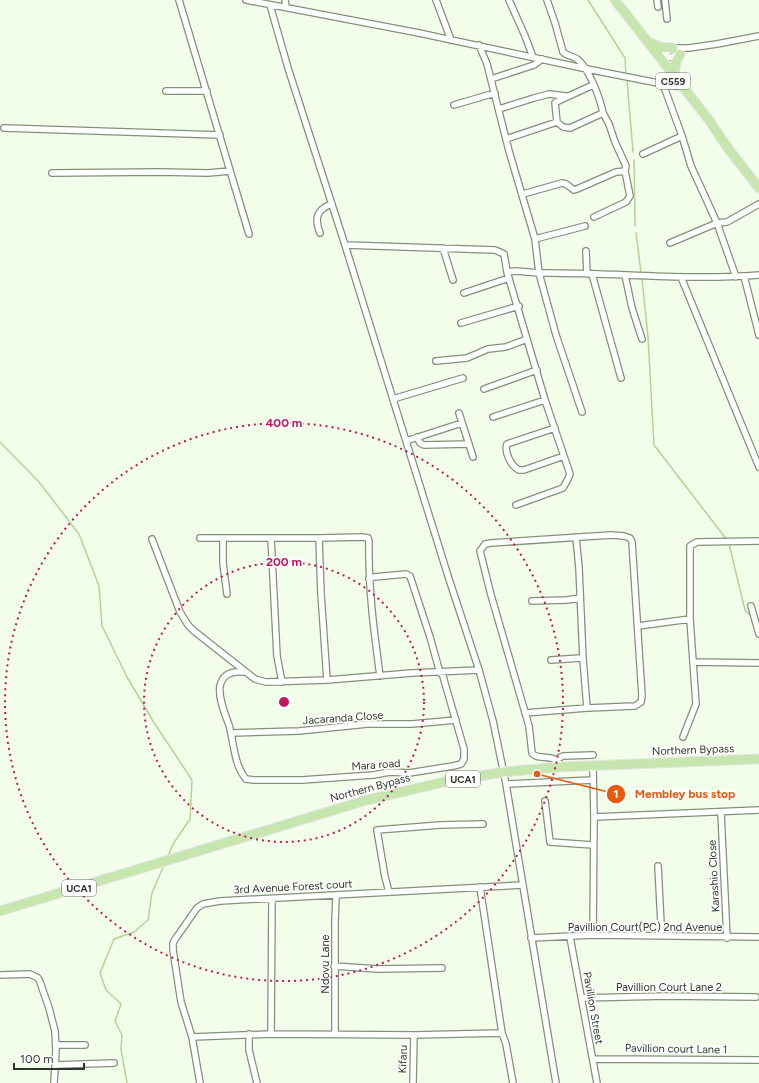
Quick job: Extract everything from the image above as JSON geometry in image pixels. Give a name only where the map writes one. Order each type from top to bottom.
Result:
[{"type":"main road","name":"C559","points":[[615,0],[661,58],[680,87]]},
{"type":"main road","name":"C559","points":[[628,17],[648,47],[759,188]]},
{"type":"main road","points":[[649,43],[677,51],[674,76]]},
{"type":"main road","name":"Northern Bypass","points":[[0,911],[367,800],[444,782],[557,763],[593,766],[759,759]]},
{"type":"street","points":[[179,0],[249,234]]},
{"type":"street","points":[[246,0],[480,45],[587,69],[680,87]]},
{"type":"street","points":[[285,0],[286,7]]},
{"type":"street","points":[[436,0],[451,40]]},
{"type":"street","points":[[509,0],[533,57]]},
{"type":"street","points":[[547,0],[563,52],[577,59],[587,69],[603,113],[610,124],[615,142],[626,166],[625,171],[630,196],[626,202],[594,217]]},
{"type":"street","points":[[657,0],[658,7]]},
{"type":"street","points":[[665,0],[667,19]]},
{"type":"street","points":[[270,5],[288,68],[479,670],[493,721],[504,772],[556,1083]]},
{"type":"street","points":[[661,58],[677,51],[689,48],[759,36]]},
{"type":"street","points":[[480,45],[495,93],[506,139],[535,239],[539,273],[556,335],[582,412]]},
{"type":"street","points":[[661,58],[677,51],[689,48]]},
{"type":"street","points":[[491,79],[534,66],[542,59]]},
{"type":"street","points":[[663,84],[691,166],[717,223],[736,277]]},
{"type":"street","points":[[593,85],[566,96],[555,103],[557,122],[563,127],[570,128],[603,113]]},
{"type":"street","points":[[166,91],[207,91]]},
{"type":"street","points":[[454,105],[495,93]]},
{"type":"street","points":[[499,109],[549,94],[566,96]]},
{"type":"street","points":[[506,139],[557,122]]},
{"type":"street","points":[[4,128],[220,135]]},
{"type":"street","points":[[643,154],[682,136]]},
{"type":"street","points":[[52,173],[208,173],[230,171]]},
{"type":"street","points":[[523,194],[562,183],[574,190],[577,190],[616,172],[625,171]]},
{"type":"street","points":[[320,232],[317,219],[319,213],[324,207],[332,204]]},
{"type":"street","points":[[670,243],[717,223],[727,222],[759,204]]},
{"type":"street","points":[[535,239],[585,226]]},
{"type":"street","points":[[345,244],[495,250],[504,254],[508,275],[545,400],[570,474],[562,488],[516,505]]},
{"type":"street","points":[[443,248],[453,280]]},
{"type":"street","points":[[586,251],[589,274],[621,378]]},
{"type":"street","points":[[464,292],[516,271],[681,277],[736,277],[759,275]]},
{"type":"street","points":[[626,276],[632,308],[642,339]]},
{"type":"street","points":[[744,276],[759,336]]},
{"type":"street","points":[[681,277],[759,467]]},
{"type":"street","points":[[461,323],[518,306]]},
{"type":"street","points":[[436,360],[467,358],[488,349],[506,347],[527,339]]},
{"type":"street","points":[[484,389],[537,370]]},
{"type":"street","points":[[393,399],[463,378]]},
{"type":"street","points":[[493,417],[545,400]]},
{"type":"street","points":[[459,412],[473,457]]},
{"type":"street","points":[[406,441],[462,422]]},
{"type":"street","points":[[555,428],[507,444],[506,449],[513,466],[518,470],[524,470],[564,456]]},
{"type":"street","points":[[418,437],[420,443],[424,444],[469,444]]},
{"type":"street","points":[[525,713],[635,706],[641,702],[642,696],[638,626],[632,542],[630,538],[611,535],[491,542],[485,544],[480,551],[491,595],[525,713],[529,726],[533,755],[537,757],[553,758],[557,763],[563,756],[593,755]]},
{"type":"street","points":[[576,537],[587,708]]},
{"type":"street","points":[[200,538],[368,538],[369,579],[380,676]]},
{"type":"street","points":[[271,538],[277,656],[282,682]]},
{"type":"street","points":[[319,538],[327,680]]},
{"type":"street","points":[[152,539],[184,620],[194,631],[244,672],[259,681],[282,682],[327,680],[412,673],[441,673],[461,670],[479,670]]},
{"type":"street","points":[[223,539],[223,563],[227,594]]},
{"type":"street","points":[[683,737],[696,704],[690,619],[690,546],[691,544],[697,542],[759,542]]},
{"type":"street","name":"Mara road","points":[[231,733],[234,750],[242,774],[246,778],[254,780],[302,780],[373,775],[390,772],[409,773],[461,764],[464,759],[464,749],[410,576],[406,574],[374,577],[369,579]]},
{"type":"street","points":[[532,601],[580,598]]},
{"type":"street","points":[[751,606],[759,634]]},
{"type":"street","points":[[638,626],[690,619]]},
{"type":"street","points":[[551,660],[581,658],[583,660]]},
{"type":"street","points":[[693,662],[759,663]]},
{"type":"street","points":[[231,733],[220,686],[228,674],[236,671],[244,672]]},
{"type":"street","name":"Jacaranda Close","points":[[231,733],[317,730],[363,725],[412,724],[456,720]]},
{"type":"street","points":[[593,766],[593,935]]},
{"type":"street","points":[[506,784],[593,780]]},
{"type":"street","points":[[544,801],[550,842],[594,845]]},
{"type":"street","points":[[594,818],[759,810]]},
{"type":"street","name":"Karashio Close","points":[[721,813],[727,938]]},
{"type":"street","points":[[389,892],[377,830],[440,825],[483,824]]},
{"type":"street","points":[[658,866],[661,924],[660,936]]},
{"type":"street","name":"3rd Avenue Forest court","points":[[200,1083],[192,1037],[181,1002],[173,943],[197,908],[203,904],[220,901],[522,885]]},
{"type":"street","points":[[480,887],[502,1033],[506,1044],[513,1083]]},
{"type":"street","name":"Ndovu Lane","points":[[335,1033],[334,966],[336,896]]},
{"type":"street","points":[[271,1034],[272,899]]},
{"type":"street","name":"Pavillion Court(PC) 2nd Avenue","points":[[532,938],[593,935],[727,938],[759,937]]},
{"type":"street","name":"Pavillion Street","points":[[570,937],[597,1083]]},
{"type":"street","points":[[334,966],[442,968]]},
{"type":"street","points":[[0,975],[25,974],[38,978],[51,1014],[55,1031],[56,1045],[54,1083]]},
{"type":"street","name":"Pavillion Court Lane 2","points":[[582,998],[666,996],[756,997]]},
{"type":"street","points":[[192,1037],[249,1034],[335,1033],[414,1035],[502,1033]]},
{"type":"street","points":[[249,1034],[249,1050],[257,1083]]},
{"type":"street","name":"Kifaru","points":[[413,1083],[414,1035]]},
{"type":"street","points":[[56,1045],[85,1045]]},
{"type":"street","name":"Pavillion court Lane 1","points":[[592,1059],[759,1060]]},
{"type":"street","points":[[55,1065],[114,1063]]},
{"type":"waterway","points":[[588,0],[625,58],[626,75]]},
{"type":"waterway","points":[[627,79],[633,152]]},
{"type":"waterway","points":[[634,160],[635,226]]},
{"type":"waterway","points":[[636,233],[641,272]]},
{"type":"waterway","points":[[642,279],[648,337],[654,445],[727,540]]},
{"type":"waterway","points":[[0,442],[39,482],[79,534],[99,586],[102,626],[127,677],[153,721],[192,780],[190,819],[173,844],[168,856]]},
{"type":"waterway","points":[[729,544],[745,610],[752,617]]},
{"type":"waterway","points":[[127,1083],[121,1049],[122,1035],[115,1021],[121,1004],[106,990],[100,973],[114,939],[134,932],[148,920],[152,893],[164,865]]},
{"type":"place","name":"Membley bus stop","points":[[537,774]]}]
